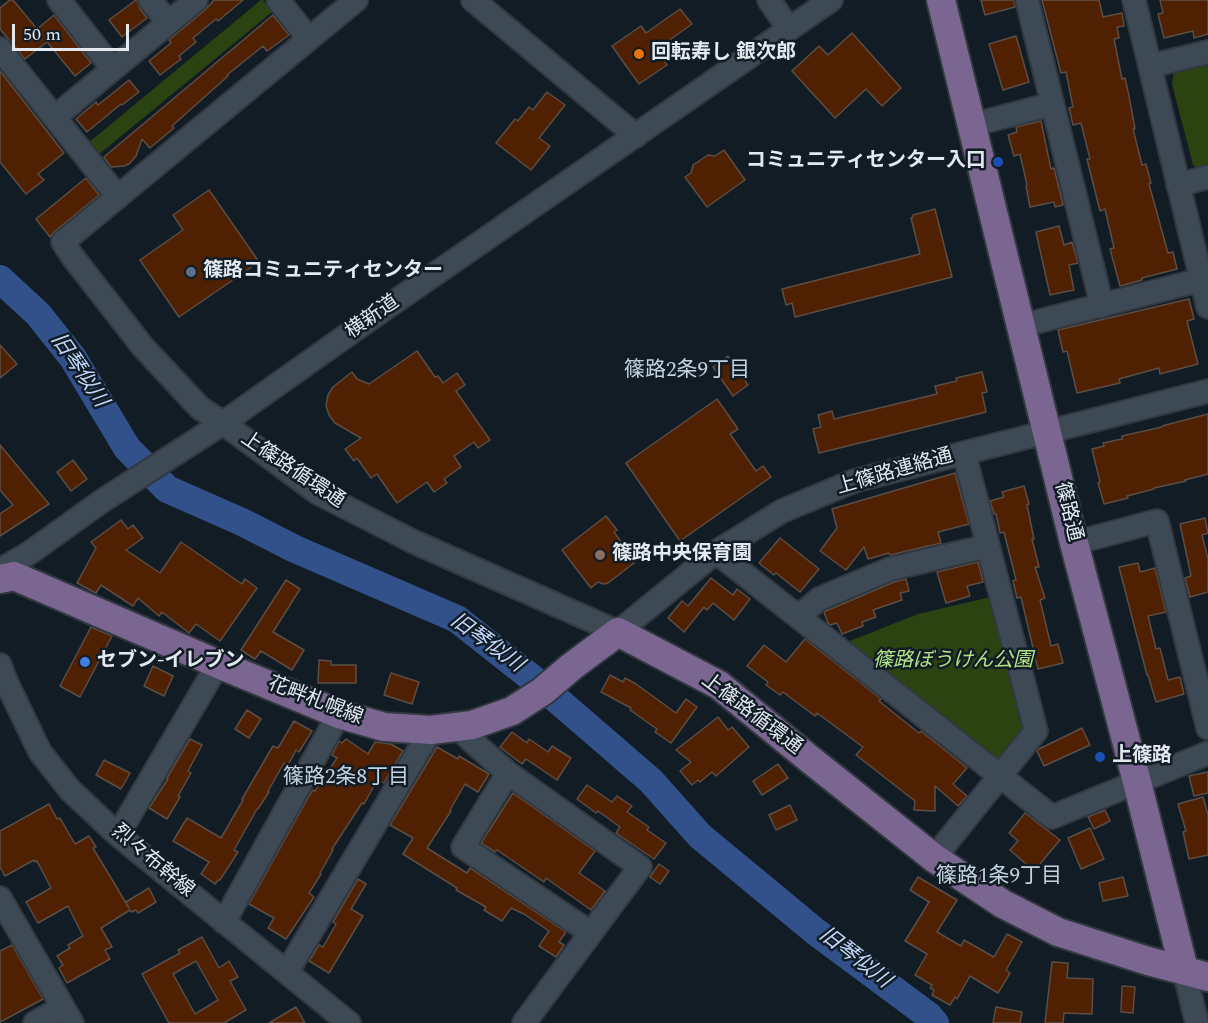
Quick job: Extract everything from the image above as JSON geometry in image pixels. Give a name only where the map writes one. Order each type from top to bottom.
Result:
[{"type":"main road","name":"篠路通","points":[[940,0],[1074,543],[1137,782],[1196,974]]},
{"type":"main road","name":"花畔札幌線","points":[[0,579],[14,576],[339,714],[384,727],[430,730],[465,726],[512,711],[543,692],[618,632]]},
{"type":"main road","name":"上篠路循環通","points":[[618,632],[719,685],[934,858],[1003,904],[1058,932],[1196,974]]},
{"type":"street","points":[[59,0],[113,69]]},
{"type":"street","points":[[150,0],[168,22]]},
{"type":"street","points":[[55,117],[196,0]]},
{"type":"street","points":[[278,0],[309,39]]},
{"type":"street","points":[[0,49],[118,197],[356,0]]},
{"type":"street","points":[[473,0],[636,136]]},
{"type":"street","points":[[769,0],[789,29]]},
{"type":"street","name":"横新道","points":[[0,570],[28,554],[116,492],[223,423],[831,0]]},
{"type":"street","points":[[1027,0],[1102,306]]},
{"type":"street","points":[[1134,0],[1178,185],[1204,279],[1208,307]]},
{"type":"street","points":[[1150,66],[1208,52]]},
{"type":"street","points":[[972,124],[1052,104]]},
{"type":"street","points":[[1178,185],[1208,177]]},
{"type":"street","name":"上篠路循環通","points":[[118,197],[63,242],[143,346],[200,408],[318,493],[414,542],[618,632]]},
{"type":"street","points":[[1020,327],[1204,279]]},
{"type":"street","name":"上篠路連絡通","points":[[618,632],[716,552],[782,511],[854,481],[1208,391]]},
{"type":"street","points":[[934,858],[1036,731],[964,453]]},
{"type":"street","points":[[1074,543],[1157,520],[1203,683],[1208,728]]},
{"type":"street","points":[[798,617],[819,599],[890,569],[988,546]]},
{"type":"street","points":[[716,552],[1052,817],[1208,753]]},
{"type":"street","points":[[118,836],[218,664]]},
{"type":"street","name":"烈々布幹線","points":[[0,665],[40,752],[70,789],[118,836],[349,1023]]},
{"type":"street","points":[[224,921],[339,714]]},
{"type":"street","points":[[465,726],[475,744],[508,773],[640,867],[524,1023]]},
{"type":"street","points":[[287,972],[430,730]]},
{"type":"street","points":[[508,773],[463,847],[591,933]]},
{"type":"street","points":[[0,898],[9,934],[68,1015],[35,1023]]},
{"type":"street","name":"篠路通","points":[[1196,974],[1197,1023]]},
{"type":"green space","points":[[261,0],[272,12],[97,156],[87,144]]},
{"type":"green space","points":[[1208,62],[1208,166],[1199,169],[1193,165],[1172,84],[1174,70]]},
{"type":"green space","name":"篠路ぼうけん公園","points":[[991,597],[1025,731],[1002,761],[993,761],[845,643],[918,614]]},
{"type":"building","points":[[13,0],[37,29],[54,15],[91,63],[75,76],[47,42],[25,59],[0,29],[0,8]]},
{"type":"building","points":[[136,0],[147,18],[122,37],[109,20]]},
{"type":"building","points":[[214,0],[243,0],[193,38],[196,42],[179,56],[181,59],[160,75],[149,61],[171,43],[169,40]]},
{"type":"building","points":[[981,0],[1014,0],[1015,7],[985,15]]},
{"type":"building","points":[[1042,0],[1099,0],[1103,17],[1122,13],[1124,26],[1117,27],[1119,38],[1114,39],[1122,79],[1125,78],[1135,129],[1133,129],[1142,165],[1146,164],[1151,183],[1149,184],[1168,253],[1173,252],[1177,269],[1120,286],[1110,249],[1114,248],[1105,209],[1100,211],[1081,123],[1073,125],[1069,108],[1073,107],[1066,72],[1061,73]]},
{"type":"building","points":[[1160,0],[1208,0],[1208,34],[1194,38],[1193,31],[1164,38],[1158,14],[1163,13]]},
{"type":"building","points":[[680,9],[692,24],[657,49],[667,65],[639,84],[612,46],[641,26],[646,33]]},
{"type":"building","points":[[273,15],[289,35],[267,51],[263,46],[227,75],[172,126],[174,128],[150,148],[142,139],[136,156],[129,164],[111,167],[104,157]]},
{"type":"building","points":[[852,33],[901,88],[882,106],[866,89],[835,118],[792,71],[819,46],[828,55]]},
{"type":"building","points":[[1016,36],[1029,82],[1003,90],[989,44]]},
{"type":"building","points":[[0,71],[64,153],[38,174],[44,180],[26,194],[0,162]]},
{"type":"building","points":[[129,80],[139,92],[87,132],[76,119],[96,102],[98,105]]},
{"type":"building","points":[[547,92],[565,105],[539,138],[550,146],[531,170],[496,143],[515,119],[518,121],[529,107],[533,110]]},
{"type":"building","points":[[1041,121],[1051,169],[1054,168],[1063,205],[1055,207],[1054,202],[1030,207],[1020,154],[1014,156],[1008,135],[1017,132],[1016,127]]},
{"type":"building","points":[[724,150],[745,180],[707,207],[685,177],[691,173],[693,165],[708,155],[715,156]]},
{"type":"building","points":[[86,178],[99,195],[50,237],[36,219]]},
{"type":"building","points":[[209,190],[259,262],[179,317],[140,260],[183,230],[173,215]]},
{"type":"building","points":[[935,209],[952,277],[795,317],[792,303],[786,305],[782,289],[920,254],[911,218],[913,215]]},
{"type":"building","points":[[1059,226],[1064,245],[1072,242],[1078,263],[1069,265],[1074,290],[1050,295],[1036,232]]},
{"type":"building","points":[[1189,299],[1194,319],[1187,321],[1198,364],[1160,374],[1159,368],[1119,379],[1120,383],[1077,393],[1067,351],[1063,352],[1058,330]]},
{"type":"building","points":[[0,345],[17,364],[0,378]]},
{"type":"building","points":[[417,351],[435,377],[438,376],[443,383],[457,373],[465,385],[456,391],[490,440],[478,448],[474,442],[454,456],[461,467],[444,479],[447,483],[434,492],[427,482],[397,503],[377,474],[371,478],[357,458],[354,461],[345,449],[361,438],[335,423],[326,406],[328,395],[333,387],[352,372],[357,379],[369,384]]},
{"type":"building","points":[[728,356],[748,385],[733,396],[713,367]]},
{"type":"building","points":[[982,372],[987,392],[982,393],[986,412],[819,453],[813,429],[821,427],[818,415],[832,411],[834,419],[937,394],[935,386]]},
{"type":"building","points":[[717,399],[738,429],[730,434],[756,471],[763,466],[771,477],[680,541],[626,463]]},
{"type":"building","points":[[1208,414],[1208,474],[1104,504],[1092,449],[1104,446],[1103,443],[1122,439],[1122,436]]},
{"type":"building","points":[[0,445],[49,504],[0,536],[0,514],[13,505],[0,490]]},
{"type":"building","points":[[73,460],[87,479],[71,491],[57,472]]},
{"type":"building","points":[[955,473],[969,524],[938,532],[941,543],[868,559],[864,547],[846,570],[820,551],[837,528],[832,509]]},
{"type":"building","points":[[1024,486],[1039,567],[1035,567],[1045,598],[1040,600],[1051,646],[1058,644],[1063,663],[1038,669],[1021,597],[1017,598],[1013,581],[1016,580],[1004,532],[1000,533],[996,514],[994,514],[990,501],[1004,497],[1002,492]]},
{"type":"building","points":[[606,516],[617,530],[614,532],[625,547],[622,549],[634,563],[608,583],[598,582],[591,588],[562,550]]},
{"type":"building","points":[[1205,518],[1208,533],[1202,535],[1208,559],[1208,592],[1190,597],[1185,578],[1191,576],[1180,524]]},
{"type":"building","points":[[121,520],[128,529],[133,525],[143,538],[126,550],[160,573],[181,542],[242,584],[245,579],[257,588],[220,641],[196,624],[189,633],[162,612],[159,616],[138,598],[133,606],[101,585],[96,593],[77,583],[96,548],[91,542]]},
{"type":"building","points":[[780,538],[819,569],[800,592],[759,563]]},
{"type":"building","points":[[978,562],[983,582],[967,586],[970,596],[946,603],[937,572]]},
{"type":"building","points":[[1138,563],[1140,572],[1155,568],[1166,612],[1148,616],[1156,649],[1160,648],[1168,680],[1180,677],[1184,694],[1156,702],[1119,567]]},
{"type":"building","points":[[711,578],[733,595],[737,589],[750,599],[734,620],[713,603],[707,610],[704,607],[684,632],[668,618],[682,601],[688,606]]},
{"type":"building","points":[[906,579],[909,591],[900,593],[902,600],[873,610],[876,617],[862,622],[863,626],[842,634],[837,623],[830,625],[828,623],[824,612]]},
{"type":"building","points":[[286,580],[300,589],[273,632],[304,650],[292,670],[261,651],[255,659],[241,650]]},
{"type":"building","points":[[91,627],[112,636],[80,697],[60,686]]},
{"type":"building","points":[[805,639],[881,699],[879,701],[919,733],[921,731],[967,768],[953,784],[967,796],[958,806],[935,786],[935,811],[914,810],[915,801],[856,755],[863,747],[817,713],[815,716],[783,692],[780,695],[766,685],[768,682],[747,666],[764,645],[786,662]]},
{"type":"building","points":[[319,660],[331,661],[331,665],[356,665],[356,683],[318,683]]},
{"type":"building","points":[[153,666],[173,676],[164,696],[144,686]]},
{"type":"building","points":[[391,673],[419,682],[412,704],[384,695]]},
{"type":"building","points":[[610,675],[623,682],[625,678],[636,684],[676,713],[686,699],[697,707],[671,743],[655,732],[657,729],[630,710],[631,708],[601,692]]},
{"type":"building","points":[[247,710],[261,719],[249,738],[235,729]]},
{"type":"building","points":[[718,717],[728,730],[732,727],[749,747],[716,776],[712,772],[700,782],[698,780],[692,785],[680,771],[691,762],[676,750]]},
{"type":"building","points":[[294,721],[312,731],[299,752],[296,750],[288,765],[284,763],[234,850],[238,852],[215,884],[201,874],[209,862],[173,841],[187,818],[221,838],[273,746],[278,748]]},
{"type":"building","points":[[1082,728],[1090,745],[1044,766],[1037,751],[1039,749]]},
{"type":"building","points":[[512,732],[527,743],[529,739],[548,752],[552,746],[571,758],[557,780],[526,759],[522,764],[500,747]]},
{"type":"building","points":[[190,739],[202,745],[188,771],[191,773],[178,796],[180,797],[167,819],[149,808]]},
{"type":"building","points":[[346,739],[368,754],[375,742],[391,744],[403,751],[384,783],[378,779],[364,804],[362,803],[332,849],[321,874],[309,893],[314,897],[286,939],[268,928],[274,918],[249,904],[309,796],[313,790],[315,791],[337,758],[332,755],[339,741],[342,743]]},
{"type":"building","points":[[437,747],[458,759],[459,756],[489,774],[478,792],[465,784],[427,848],[467,873],[470,868],[566,932],[559,942],[564,945],[556,957],[539,946],[549,931],[524,914],[511,908],[502,921],[484,910],[486,907],[456,890],[457,888],[403,854],[413,838],[390,825]]},
{"type":"building","points":[[104,760],[130,773],[121,789],[96,775]]},
{"type":"building","points":[[778,764],[788,778],[762,795],[753,781]]},
{"type":"building","points":[[1208,772],[1208,793],[1194,796],[1189,776]]},
{"type":"building","points":[[587,785],[612,802],[617,796],[632,806],[627,812],[649,827],[647,830],[666,843],[654,859],[616,833],[620,827],[577,799]]},
{"type":"building","points":[[513,793],[595,851],[579,873],[605,891],[591,910],[546,878],[544,882],[497,850],[495,852],[481,843]]},
{"type":"building","points":[[1203,797],[1208,815],[1208,855],[1189,859],[1183,832],[1186,831],[1178,804]]},
{"type":"building","points":[[49,804],[75,844],[89,836],[96,847],[93,848],[129,908],[126,902],[149,888],[156,902],[138,913],[136,910],[131,912],[130,910],[101,928],[112,947],[105,950],[110,959],[67,983],[59,968],[63,965],[57,956],[70,948],[68,945],[83,936],[68,906],[38,923],[26,902],[51,888],[37,861],[34,860],[5,876],[0,867],[0,831]]},
{"type":"building","points":[[790,805],[797,820],[776,830],[769,815]]},
{"type":"building","points":[[1105,810],[1110,821],[1094,829],[1088,817]]},
{"type":"building","points":[[1025,813],[1060,840],[1034,871],[1010,850],[1018,841],[1009,833]]},
{"type":"building","points":[[1090,828],[1104,859],[1081,869],[1068,838]]},
{"type":"building","points":[[659,864],[669,871],[660,884],[650,877]]},
{"type":"building","points":[[918,877],[957,900],[937,932],[961,946],[964,940],[994,957],[1007,934],[1022,942],[1006,970],[1010,973],[998,993],[970,976],[957,999],[955,997],[950,1005],[932,995],[934,990],[930,988],[932,985],[915,975],[927,954],[905,941],[929,902],[910,890]]},
{"type":"building","points":[[1123,877],[1128,896],[1103,901],[1099,883]]},
{"type":"building","points":[[358,879],[366,884],[351,909],[363,916],[329,973],[309,961],[319,945],[323,947],[336,924],[333,922]]},
{"type":"building","points":[[202,937],[219,968],[229,961],[238,977],[230,981],[246,1010],[224,1023],[169,1023],[142,974],[180,953],[178,950]],"holes":[[[196,961],[218,1000],[195,1014],[173,974]]]},
{"type":"building","points":[[12,945],[43,999],[0,1022],[0,951]]},
{"type":"building","points":[[1052,962],[1068,963],[1067,978],[1093,979],[1092,1014],[1064,1013],[1063,1023],[1045,1023]]},
{"type":"building","points":[[1122,986],[1135,987],[1133,1013],[1121,1012]]},
{"type":"building","points":[[296,1007],[305,1023],[269,1023]]},
{"type":"building","points":[[996,1007],[1022,1012],[1020,1023],[993,1023]]},
{"type":"waterway","name":"旧琴似川","points":[[0,279],[38,314],[73,358],[127,448],[167,489],[242,522],[295,549],[457,619],[533,679],[651,781],[700,836],[816,932],[929,1016],[935,1023]]},
{"type":"place","name":"回転寿し 銀次郎","points":[[639,54]]},
{"type":"place","name":"コミュニティセンター入口","points":[[998,162]]},
{"type":"place","name":"篠路コミュニティセンター","points":[[191,272]]},
{"type":"place","name":"篠路中央保育園","points":[[600,555]]},
{"type":"place","name":"セブン-イレブン","points":[[85,662]]},
{"type":"place","name":"上篠路","points":[[1100,757]]},
{"type":"district","name":"篠路2条9丁目","points":[[687,372]]},
{"type":"district","name":"篠路2条8丁目","points":[[346,779]]},
{"type":"district","name":"篠路1条9丁目","points":[[999,878]]}]
